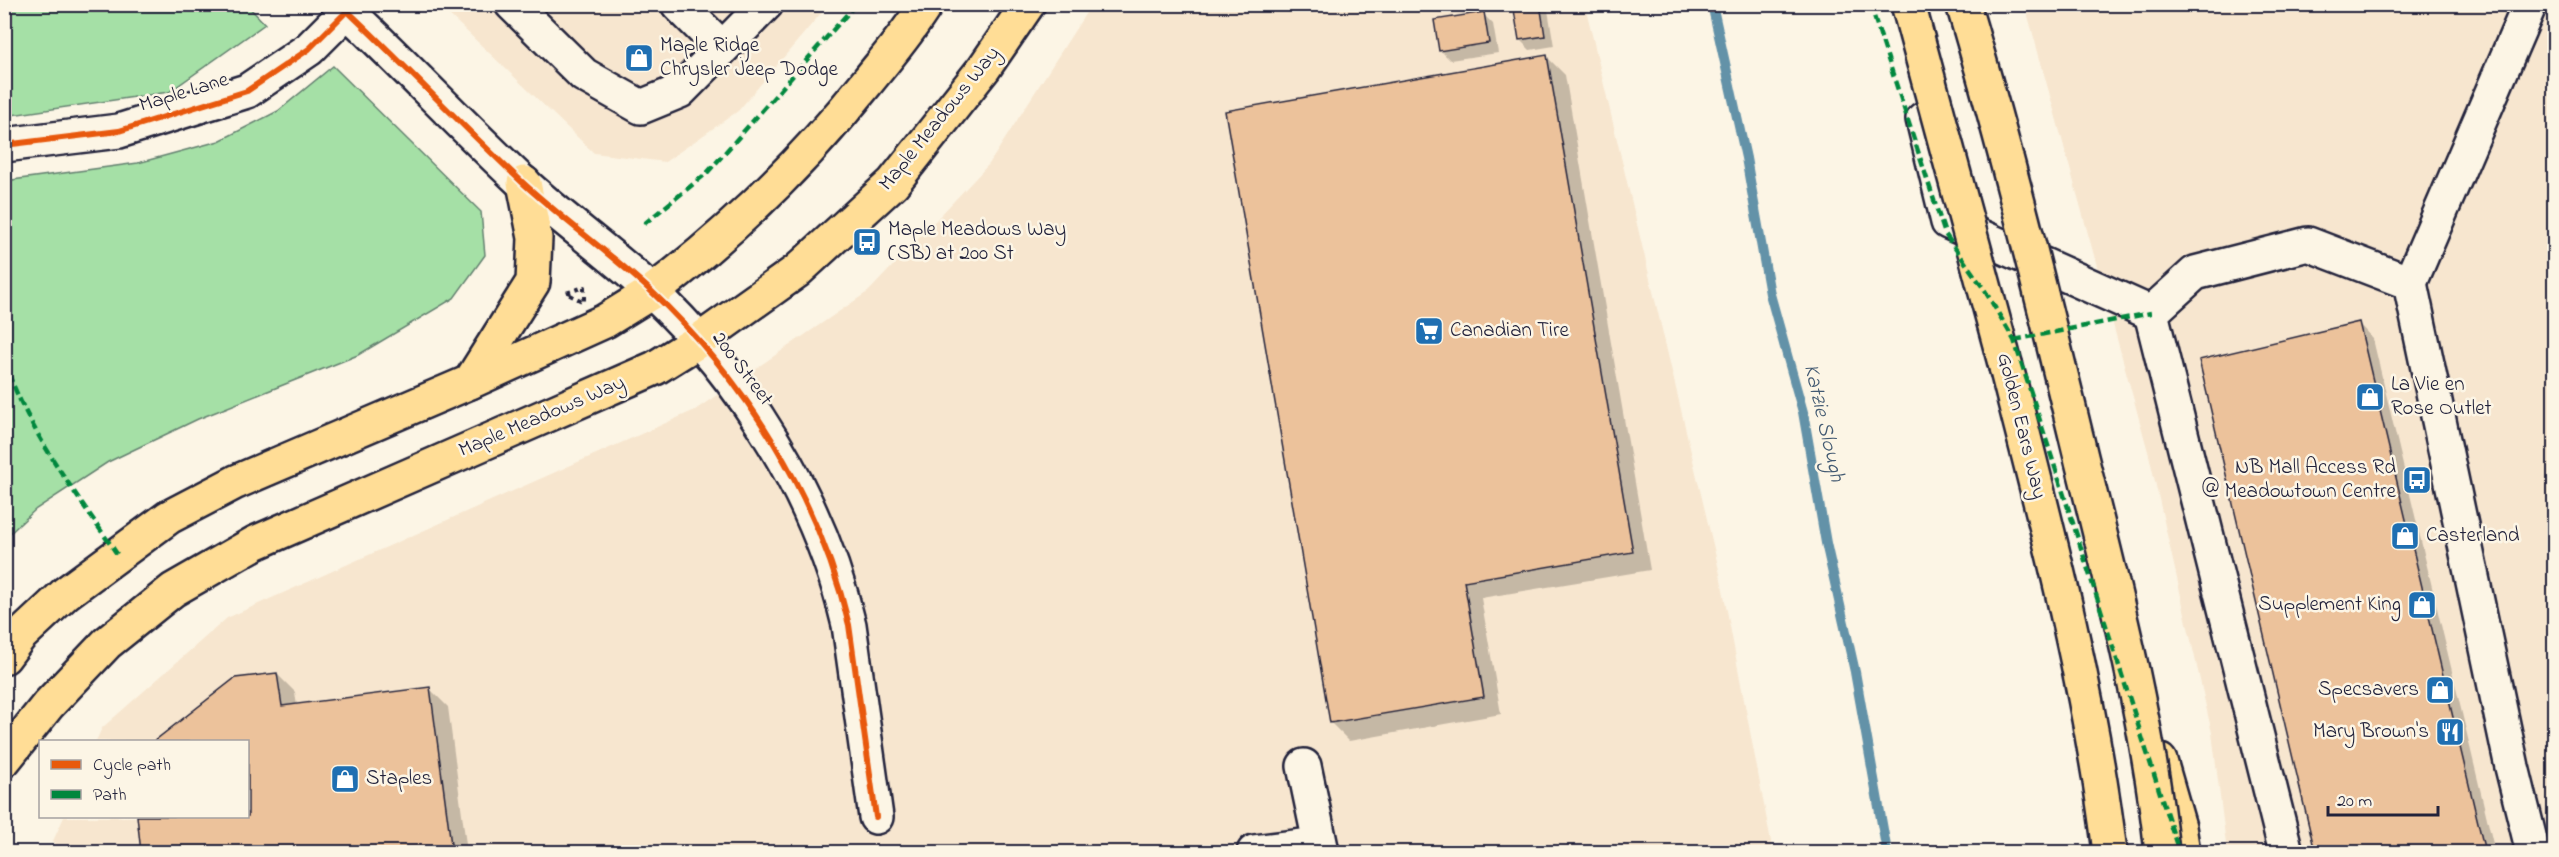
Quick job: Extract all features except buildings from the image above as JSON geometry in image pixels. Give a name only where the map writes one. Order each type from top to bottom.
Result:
[{"type":"main road","points":[[4,657],[19,637],[66,593],[169,517],[236,482],[470,382],[605,321],[652,292],[688,265],[748,212],[833,125],[911,28],[926,4]]},
{"type":"main road","name":"Maple Meadows Way","points":[[4,760],[48,705],[107,643],[173,590],[255,543],[655,368],[700,340],[797,270],[893,183],[984,68],[1028,4]]},
{"type":"main road","name":"Golden Ears Way","points":[[1908,4],[1971,231],[2068,615],[2092,737],[2110,852]]},
{"type":"main road","points":[[1963,4],[2050,330],[2122,624],[2179,827],[2183,852]]},
{"type":"main road","points":[[470,382],[534,282],[535,238],[524,183]]},
{"type":"main road","points":[[2122,624],[2151,765],[2162,852]]},
{"type":"street","points":[[512,4],[584,75],[641,108],[680,91],[766,4]]},
{"type":"street","points":[[678,4],[722,48]]},
{"type":"street","points":[[1893,4],[1948,222],[2151,314]]},
{"type":"street","points":[[2530,4],[2410,283],[2512,767],[2533,852]]},
{"type":"street","name":"200 Street","points":[[344,8],[524,183],[652,292],[700,340],[725,370],[763,426],[783,460],[818,532],[838,585],[849,625],[876,817]]},
{"type":"street","name":"Maple Lane","points":[[4,145],[119,131],[247,90],[309,49],[344,8]]},
{"type":"street","points":[[2151,314],[2195,273],[2308,244],[2410,283]]},
{"type":"street","points":[[2151,314],[2286,852]]},
{"type":"street","points":[[1254,852],[1320,848],[1305,766]]},
{"type":"shaded area","name":"Maple Ridge Chrysler Jeep Dodge","points":[[439,5],[828,5],[738,111],[665,162],[594,153]]},
{"type":"shaded area","points":[[1091,5],[1585,5],[1720,574],[1773,852],[58,852],[53,841],[64,818],[249,818],[249,740],[96,740],[102,728],[227,618],[695,410],[869,291],[989,164]]},
{"type":"shaded area","points":[[2025,5],[2554,5],[2554,852],[2227,852],[2212,733],[2149,455]]},
{"type":"green space","points":[[6,5],[247,5],[265,24],[169,92],[5,116]]},
{"type":"green space","points":[[333,66],[481,212],[485,255],[454,298],[358,355],[198,419],[108,462],[36,509],[5,538],[5,181],[138,163],[219,141],[278,111]]},
{"type":"waterway","name":"Katzie Slough","points":[[1712,4],[1746,158],[1770,294],[1803,412],[1826,543],[1855,672],[1887,852]]},
{"type":"marked path","points":[[644,224],[707,173],[856,4]]},
{"type":"marked path","points":[[1870,4],[1945,234],[1984,289],[2014,340],[2179,852]]},
{"type":"marked path","points":[[2014,340],[2151,313]]},
{"type":"marked path","points":[[4,361],[26,413],[54,461],[117,554]]},
{"type":"cycle path","points":[[340,4],[522,182],[650,290],[685,325],[747,402],[774,443],[798,487],[819,532],[836,578],[849,625],[876,817]]},
{"type":"cycle path","points":[[4,145],[119,131],[247,91],[309,49],[347,11]]},
{"type":"place","name":"Maple Ridge Chrysler Jeep Dodge","points":[[639,58]]},
{"type":"place","name":"Maple Meadows Way (SB) at 200 St","points":[[867,242]]},
{"type":"place","name":"Canadian Tire","points":[[1429,331]]},
{"type":"place","name":"La Vie en Rose Outlet","points":[[2370,397]]},
{"type":"place","name":"NB Mall Access Rd @ Meadowtown Centre","points":[[2417,480]]},
{"type":"place","name":"Casterland","points":[[2405,536]]},
{"type":"place","name":"Supplement King","points":[[2422,605]]},
{"type":"place","name":"Specsavers","points":[[2440,690]]},
{"type":"place","name":"Mary Brown's","points":[[2450,732]]},
{"type":"place","name":"Staples","points":[[345,779]]}]
